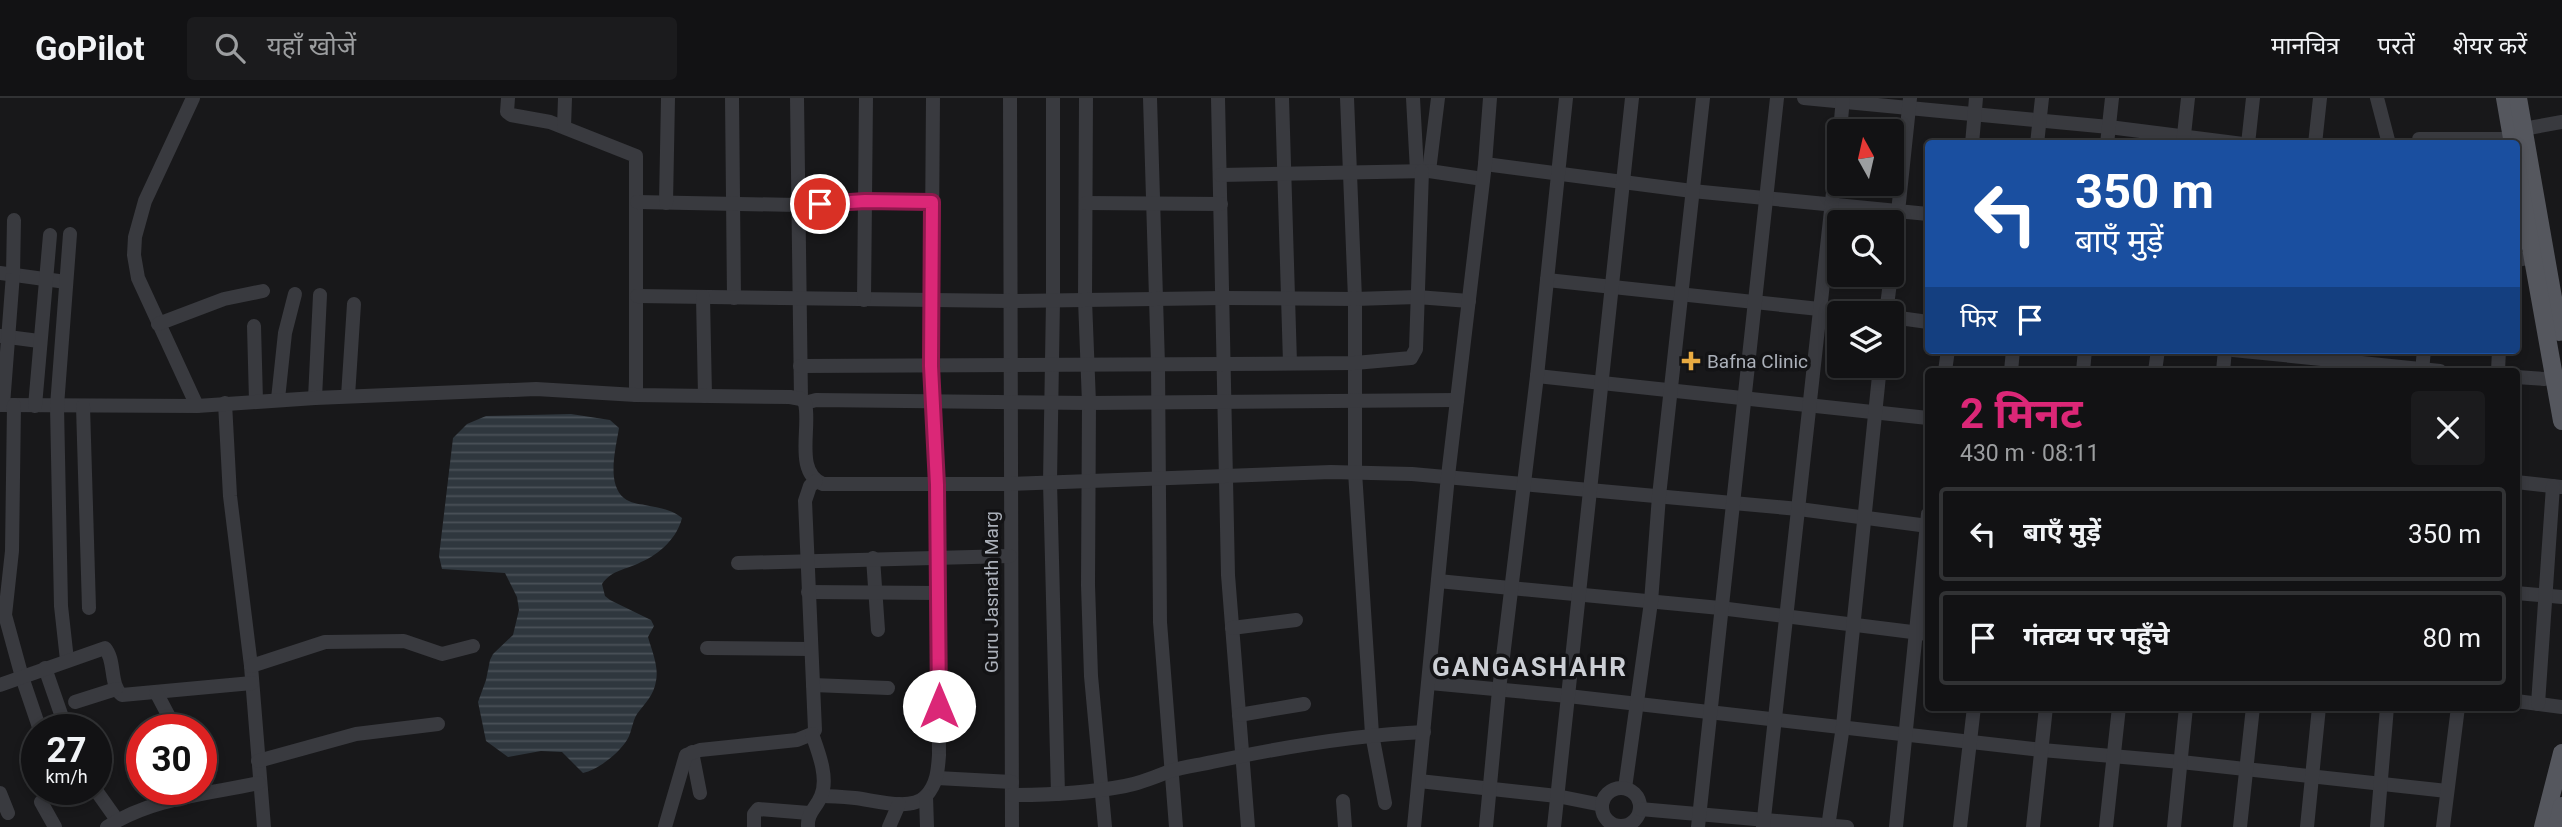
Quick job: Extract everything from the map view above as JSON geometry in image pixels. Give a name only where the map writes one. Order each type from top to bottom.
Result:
[{"type":"main road","points":[[2505,98],[2516,137]]},
{"type":"main road","points":[[2516,137],[2518,98]]},
{"type":"main road","points":[[2520,154],[2560,326],[2562,350]]},
{"type":"main road","points":[[2520,206],[2525,258],[2555,376],[2562,421]]},
{"type":"main road","points":[[2543,827],[2562,753]]},
{"type":"main road","points":[[2557,827],[2562,806]]},
{"type":"street","points":[[193,98],[145,201],[135,237],[134,255],[138,278],[197,406]]},
{"type":"street","points":[[508,98],[508,111],[511,115],[564,127],[636,156],[635,395]]},
{"type":"street","points":[[564,127],[565,98]]},
{"type":"street","points":[[666,203],[668,98]]},
{"type":"street","points":[[732,98],[734,298]]},
{"type":"street","points":[[797,98],[800,366],[807,466],[816,481],[833,485],[1010,484],[1355,472],[1448,476],[1925,522]]},
{"type":"street","points":[[864,300],[866,98]]},
{"type":"street","points":[[822,796],[899,804],[920,800],[926,796],[937,778],[937,485],[931,366],[933,98]]},
{"type":"street","name":"Guru Jasnath Marg","points":[[1010,98],[1012,827]]},
{"type":"street","points":[[1053,98],[1050,482],[1058,794]]},
{"type":"street","points":[[1086,98],[1084,300],[1089,403],[1091,676],[1105,827]]},
{"type":"street","points":[[1150,98],[1159,402],[1160,622],[1176,827]]},
{"type":"street","points":[[1218,98],[1232,628],[1248,827]]},
{"type":"street","points":[[1282,98],[1290,363]]},
{"type":"street","points":[[1347,98],[1355,299],[1355,472],[1372,734],[1385,803]]},
{"type":"street","points":[[1413,98],[1423,171]]},
{"type":"street","points":[[800,366],[1158,365],[1406,360],[1414,355],[1423,171],[1438,98]]},
{"type":"street","points":[[1414,827],[1448,476],[1484,172],[1490,98]]},
{"type":"street","points":[[1486,827],[1566,98]]},
{"type":"street","points":[[1554,827],[1632,98]]},
{"type":"street","points":[[1625,788],[1651,602],[1659,496],[1703,98]]},
{"type":"street","points":[[1698,820],[1777,98]]},
{"type":"street","points":[[1804,98],[1910,104],[1974,115],[2109,128],[2184,140],[2188,98]]},
{"type":"street","points":[[1972,140],[1976,98]]},
{"type":"street","points":[[2037,140],[2042,98]]},
{"type":"street","points":[[2108,140],[2112,98]]},
{"type":"street","points":[[2246,140],[2253,98]]},
{"type":"street","points":[[2315,140],[2320,98]]},
{"type":"street","points":[[2377,98],[2388,140]]},
{"type":"street","points":[[1841,119],[1843,100]]},
{"type":"street","points":[[1899,210],[1910,104]]},
{"type":"street","points":[[2419,139],[2516,137],[2562,122]]},
{"type":"street","points":[[1220,175],[1423,171],[1559,173],[1692,191],[1888,210]]},
{"type":"street","points":[[1763,824],[1833,196]]},
{"type":"street","points":[[637,202],[732,205],[932,202]]},
{"type":"street","points":[[1086,203],[1221,204]]},
{"type":"street","points":[[1904,212],[1925,214]]},
{"type":"street","points":[[14,220],[3,336],[12,551],[5,615],[35,714]]},
{"type":"street","points":[[67,660],[61,606],[57,407],[70,234]]},
{"type":"street","points":[[35,406],[50,235]]},
{"type":"street","points":[[7,273],[66,282]]},
{"type":"street","points":[[1547,280],[1827,310]]},
{"type":"street","points":[[158,324],[224,299],[263,292]]},
{"type":"street","points":[[278,400],[285,333],[295,293]]},
{"type":"street","points":[[315,398],[320,295]]},
{"type":"street","points":[[637,296],[1010,301],[1355,299],[1417,296],[1469,301]]},
{"type":"street","points":[[703,297],[705,396]]},
{"type":"street","points":[[348,396],[354,304]]},
{"type":"street","points":[[1904,319],[1925,322]]},
{"type":"street","points":[[254,326],[256,401]]},
{"type":"street","points":[[3,336],[39,341]]},
{"type":"street","points":[[2256,354],[2291,360],[2357,357],[2412,368]]},
{"type":"street","points":[[1537,376],[1925,418]]},
{"type":"street","points":[[2520,377],[2544,379],[2555,376]]},
{"type":"street","points":[[1828,826],[1843,726],[1878,378]]},
{"type":"street","points":[[6,405],[197,406],[225,402],[536,389],[803,401],[1089,403],[1457,400]]},
{"type":"street","points":[[225,402],[230,496],[251,666],[264,827]]},
{"type":"street","points":[[83,406],[89,608]]},
{"type":"street","points":[[754,827],[754,814],[758,809],[808,820],[822,796],[821,763],[812,734],[816,724],[810,649],[805,501],[807,493],[816,481]]},
{"type":"street","points":[[2520,482],[2558,486],[2538,704]]},
{"type":"street","points":[[738,563],[808,559],[1010,556]]},
{"type":"street","points":[[873,558],[878,630]]},
{"type":"street","points":[[1438,581],[1720,608],[1923,633]]},
{"type":"street","points":[[1896,827],[1905,733],[1923,633],[1925,589]]},
{"type":"street","points":[[808,592],[938,593]]},
{"type":"street","points":[[2520,593],[2562,597]]},
{"type":"street","points":[[1232,628],[1296,620]]},
{"type":"street","points":[[251,666],[325,642],[404,641],[442,654],[473,646]]},
{"type":"street","points":[[0,685],[105,648],[109,653],[116,689],[122,695],[252,683]]},
{"type":"street","points":[[707,648],[810,649]]},
{"type":"street","points":[[45,668],[61,714]]},
{"type":"street","points":[[1430,683],[2447,791]]},
{"type":"street","points":[[813,685],[888,688]]},
{"type":"street","points":[[75,702],[116,689]]},
{"type":"street","points":[[156,692],[168,714]]},
{"type":"street","points":[[2520,702],[2562,707]]},
{"type":"street","points":[[1239,715],[1304,704]]},
{"type":"street","points":[[1960,827],[1974,711]]},
{"type":"street","points":[[2033,827],[2046,711]]},
{"type":"street","points":[[2106,827],[2118,711]]},
{"type":"street","points":[[2174,827],[2186,711]]},
{"type":"street","points":[[2240,827],[2253,711]]},
{"type":"street","points":[[2307,827],[2319,711]]},
{"type":"street","points":[[2377,827],[2387,711]]},
{"type":"street","points":[[2444,827],[2457,711]]},
{"type":"street","points":[[258,761],[356,734],[438,724]]},
{"type":"street","points":[[937,778],[1058,794],[1128,785],[1171,771],[1241,756],[1372,734],[1424,732]]},
{"type":"street","points":[[665,827],[684,759],[692,752],[797,740],[812,734]]},
{"type":"street","points":[[692,752],[700,793]]},
{"type":"street","points":[[1419,781],[1557,796],[1602,805]]},
{"type":"street","points":[[217,788],[259,783]]},
{"type":"street","points":[[1625,788],[1636,796],[1640,809],[1633,822],[1618,826],[1606,818],[1602,805],[1608,794],[1625,788]]},
{"type":"street","points":[[0,793],[8,813]]},
{"type":"street","points":[[926,796],[927,827]]},
{"type":"street","points":[[1343,801],[1345,827]]},
{"type":"street","points":[[889,827],[899,804]]},
{"type":"street","points":[[43,805],[55,827]]},
{"type":"street","points":[[103,805],[112,824],[128,814],[154,805]]},
{"type":"street","points":[[1640,809],[1698,820],[1847,827]]},
{"type":"shaded area","points":[[571,414],[610,420],[619,428],[614,475],[618,492],[624,498],[669,511],[682,518],[672,539],[661,550],[648,559],[615,573],[602,584],[605,596],[610,600],[651,620],[654,626],[648,637],[657,676],[653,691],[637,714],[629,737],[623,745],[601,765],[583,773],[562,752],[541,751],[508,757],[486,741],[478,702],[493,654],[513,635],[519,610],[517,597],[505,573],[442,569],[439,556],[453,438],[467,424],[486,416]]},
{"type":"place","name":"Bafna Clinic","points":[[1691,361]]},
{"type":"district","name":"GANGASHAHR","points":[[1530,667]]},
{"type":"route","points":[[820,204],[865,201],[932,202],[931,366],[937,485],[939,706]]}]
